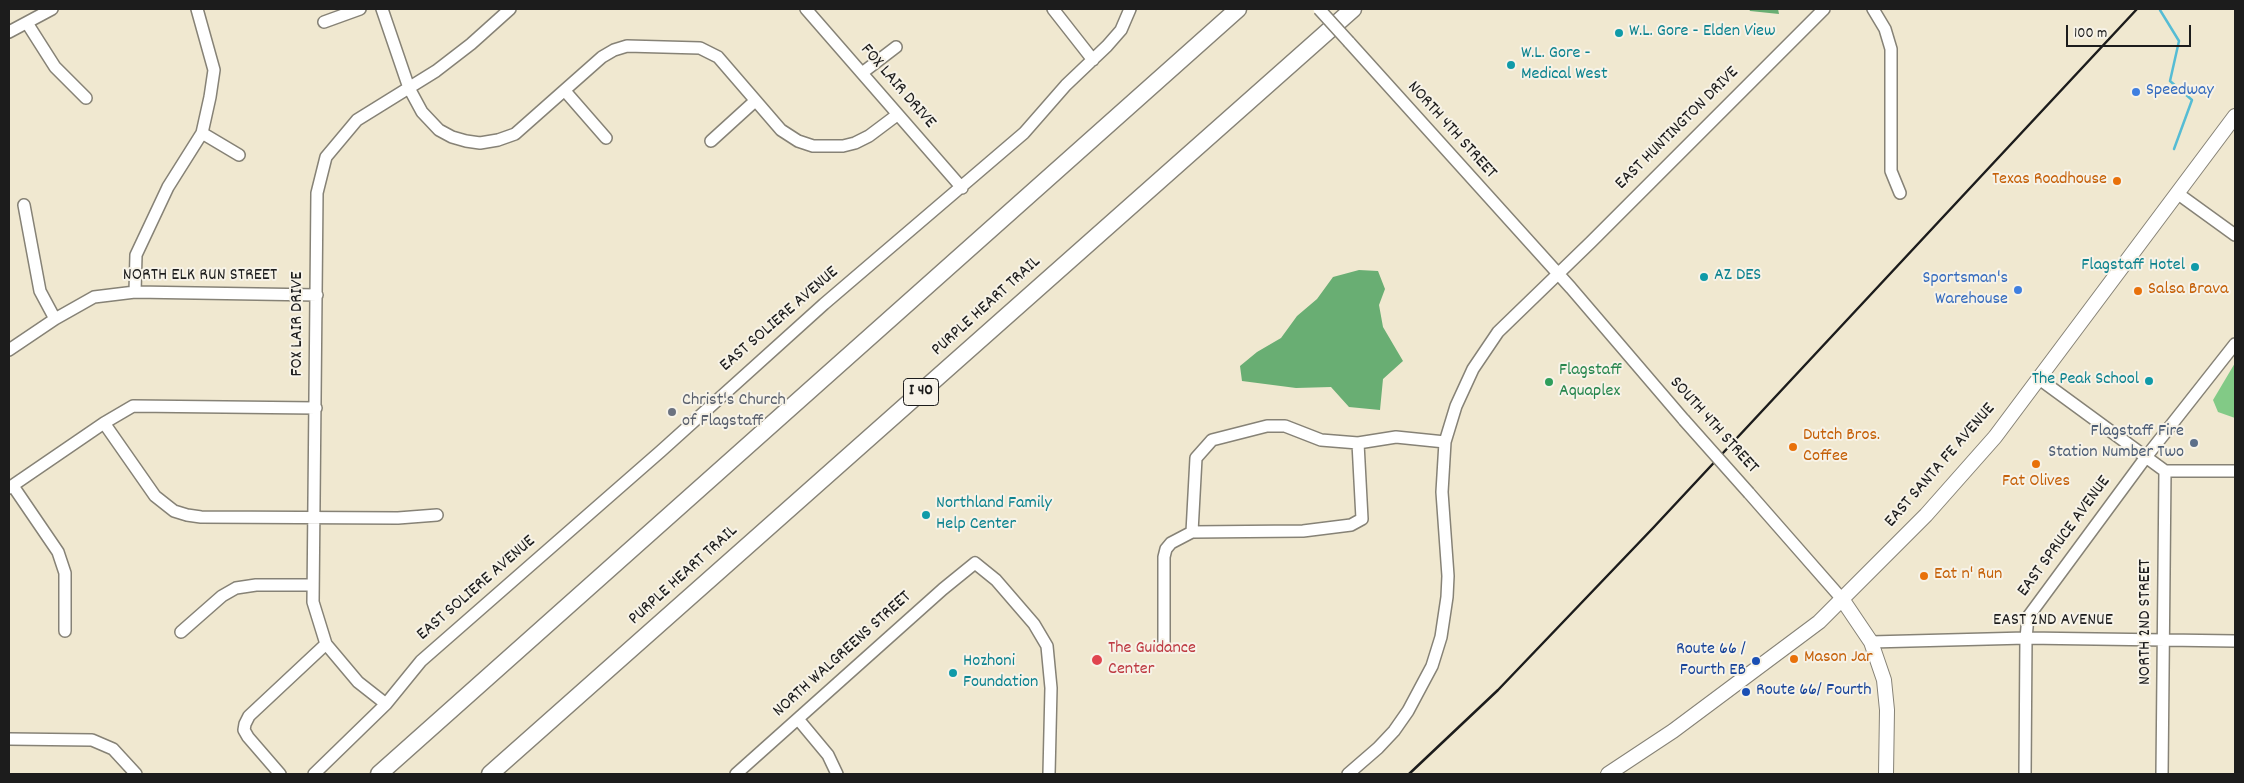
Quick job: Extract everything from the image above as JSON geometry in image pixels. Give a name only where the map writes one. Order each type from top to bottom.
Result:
[{"type":"highway","points":[[379,774],[1238,9]]},
{"type":"highway","name":"PURPLE HEART TRAIL","points":[[490,774],[1353,9]]},
{"type":"main road","name":"EAST SANTA FE AVENUE","points":[[1608,774],[1673,731],[1819,622],[1926,515],[1995,436],[2235,116]]},
{"type":"main road","points":[[1842,599],[1871,642],[1884,680],[1887,710],[1886,774]]},
{"type":"street","points":[[9,32],[52,9]]},
{"type":"street","points":[[135,292],[136,255],[168,187],[202,132],[214,70],[197,9]]},
{"type":"street","points":[[324,22],[360,9]]},
{"type":"street","points":[[382,9],[409,88],[422,112],[439,130],[452,137],[480,143],[498,140],[515,134],[602,57],[614,50],[628,46],[700,48],[718,57],[781,130],[813,146],[843,146],[855,143],[870,136],[897,115]]},
{"type":"street","name":"FOX LAIR DRIVE","points":[[386,704],[358,682],[326,644],[318,625],[313,602],[317,193],[326,157],[357,120],[453,58],[510,9]]},
{"type":"street","name":"FOX LAIR DRIVE","points":[[806,9],[962,188]]},
{"type":"street","points":[[1053,9],[1093,60]]},
{"type":"street","name":"EAST SOLIERE AVENUE","points":[[314,774],[386,704],[421,661],[661,451],[824,304],[962,188],[1024,133],[1066,85],[1093,60],[1120,30],[1130,9]]},
{"type":"street","name":"NORTH 4TH STREET","points":[[1319,9],[1558,275]]},
{"type":"street","name":"EAST HUNTINGTON DRIVE","points":[[1348,774],[1378,748],[1394,731],[1408,711],[1432,666],[1441,637],[1448,597],[1442,492],[1445,442],[1456,406],[1473,369],[1498,332],[1558,275],[1824,9]]},
{"type":"street","points":[[1874,9],[1885,29],[1891,49],[1891,171],[1900,193]]},
{"type":"street","points":[[27,23],[55,67],[86,98]]},
{"type":"street","points":[[862,73],[896,47]]},
{"type":"street","points":[[565,91],[606,138]]},
{"type":"street","points":[[711,141],[755,101]]},
{"type":"street","points":[[202,132],[239,155]]},
{"type":"street","points":[[2177,193],[2235,235]]},
{"type":"street","points":[[24,205],[40,290],[55,319]]},
{"type":"street","name":"SOUTH 4TH STREET","points":[[1558,275],[1842,599]]},
{"type":"street","name":"NORTH ELK RUN STREET","points":[[9,350],[55,319],[94,297],[135,292],[317,295]]},
{"type":"street","name":"EAST SPRUCE AVENUE","points":[[2025,774],[2026,638],[2028,617],[2146,457],[2235,344]]},
{"type":"street","points":[[2038,378],[2165,471],[2235,471]]},
{"type":"street","points":[[66,631],[65,573],[58,552],[11,487],[104,423],[134,406],[316,408]]},
{"type":"street","points":[[104,423],[156,496],[174,511],[201,517],[398,518],[438,515]]},
{"type":"street","points":[[1192,532],[1196,458],[1212,440],[1267,426],[1285,426],[1321,440],[1358,443],[1396,437],[1445,442]]},
{"type":"street","points":[[1164,645],[1166,549],[1171,543],[1192,532],[1303,531],[1350,525],[1362,519],[1358,443]]},
{"type":"street","name":"NORTH 2ND STREET","points":[[2162,774],[2165,641],[2165,471]]},
{"type":"street","name":"NORTH WALGREENS STREET","points":[[736,774],[975,563],[996,580],[1034,624],[1047,646],[1051,688],[1049,774]]},
{"type":"street","points":[[181,632],[222,596],[236,588],[256,585],[313,586]]},
{"type":"street","name":"EAST 2ND AVENUE","points":[[1871,642],[2026,638],[2235,641]]},
{"type":"street","points":[[280,774],[248,737],[244,730],[245,724],[249,716],[326,644]]},
{"type":"street","points":[[798,719],[828,755],[837,774]]},
{"type":"street","points":[[9,738],[92,740],[113,748],[136,774]]},
{"type":"green space","points":[[1749,9],[1778,9],[1779,14],[1750,11]]},
{"type":"green space","points":[[1359,270],[1378,271],[1385,289],[1379,305],[1383,327],[1403,361],[1383,379],[1380,410],[1349,407],[1331,387],[1296,388],[1242,381],[1240,366],[1257,352],[1281,338],[1297,316],[1317,299],[1333,277]]},
{"type":"green space","points":[[2235,363],[2235,418],[2218,412],[2213,400]]},
{"type":"waterway","points":[[2160,10],[2179,41],[2170,81],[2192,100],[2174,149]]},
{"type":"railway","points":[[1409,774],[1498,690],[1653,528],[2137,9]]},
{"type":"place","name":"W.L. Gore - Elden View","points":[[1619,33]]},
{"type":"place","name":"W.L. Gore - Medical West","points":[[1511,65]]},
{"type":"place","name":"Speedway","points":[[2136,92]]},
{"type":"place","name":"Texas Roadhouse","points":[[2117,181]]},
{"type":"place","name":"Flagstaff Hotel","points":[[2195,267]]},
{"type":"place","name":"AZ DES","points":[[1704,277]]},
{"type":"place","name":"Sportsman's Warehouse","points":[[2018,290]]},
{"type":"place","name":"Salsa Brava","points":[[2138,291]]},
{"type":"place","name":"The Peak School","points":[[2149,381]]},
{"type":"place","name":"Flagstaff Aquaplex","points":[[1549,382]]},
{"type":"place","name":"Christ's Church of Flagstaff","points":[[672,412]]},
{"type":"place","name":"Flagstaff Fire Station Number Two","points":[[2194,443]]},
{"type":"place","name":"Dutch Bros. Coffee","points":[[1793,447]]},
{"type":"place","name":"Fat Olives","points":[[2036,464]]},
{"type":"place","name":"Northland Family Help Center","points":[[926,515]]},
{"type":"place","name":"Eat n' Run","points":[[1924,576]]},
{"type":"place","name":"Mason Jar","points":[[1794,659]]},
{"type":"place","name":"The Guidance Center","points":[[1097,660]]},
{"type":"place","name":"Route 66 / Fourth EB","points":[[1756,661]]},
{"type":"place","name":"Hozhoni Foundation","points":[[953,673]]},
{"type":"place","name":"Route 66/ Fourth","points":[[1746,692]]}]
